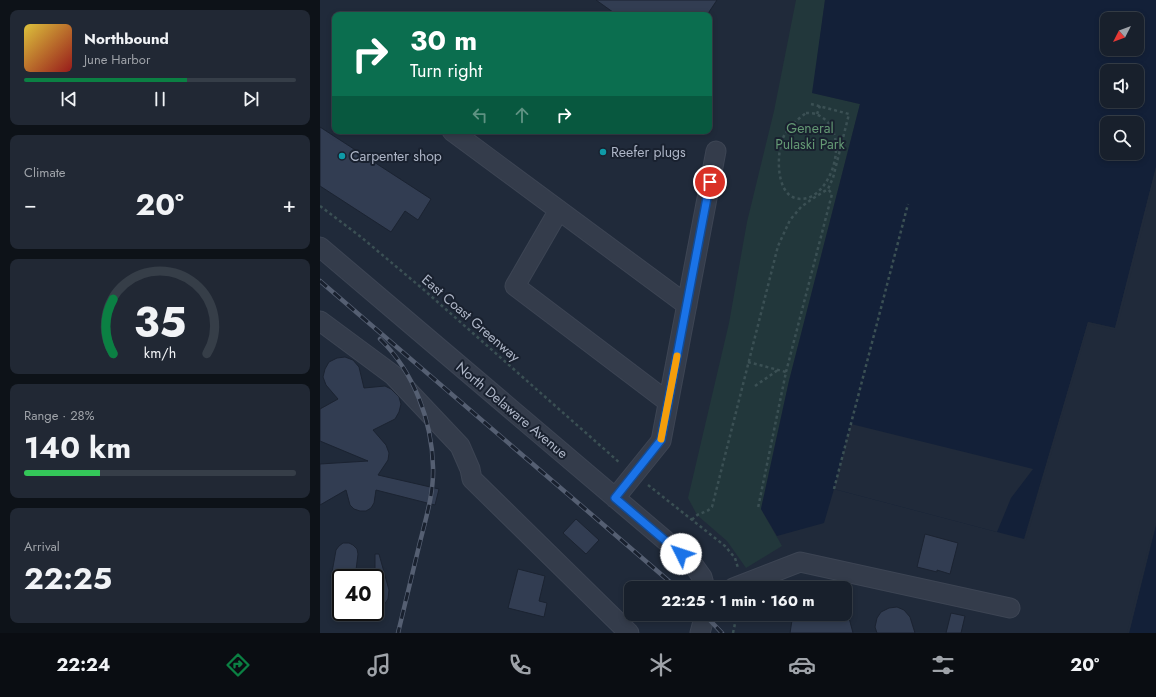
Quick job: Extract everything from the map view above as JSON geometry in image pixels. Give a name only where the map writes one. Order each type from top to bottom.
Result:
[{"type":"street","points":[[456,134],[687,305]]},
{"type":"street","points":[[615,498],[661,440],[716,151]]},
{"type":"street","points":[[559,210],[515,286],[668,402]]},
{"type":"street","name":"North Delaware Avenue","points":[[320,247],[692,564],[702,581]]},
{"type":"street","points":[[320,321],[393,375],[460,446],[470,469],[472,479],[629,633]]},
{"type":"street","points":[[751,581],[800,562],[1010,608]]},
{"type":"street","points":[[700,633],[703,621]]},
{"type":"path","points":[[692,520],[697,515],[707,512],[712,507],[782,234],[790,220],[801,207],[828,189],[833,178],[849,114],[811,104]]},
{"type":"path","points":[[817,114],[820,106]]},
{"type":"path","points":[[806,113],[817,114],[830,124],[835,136],[837,151],[834,166],[820,190],[803,199],[793,197],[786,190],[780,178],[778,164],[779,150],[784,135],[792,125],[806,113]]},
{"type":"path","points":[[758,508],[786,372],[832,194],[828,189]]},
{"type":"path","points":[[834,489],[908,204]]},
{"type":"path","name":"East Coast Greenway","points":[[320,206],[361,237],[424,290],[605,450]]},
{"type":"path","points":[[748,362],[786,372]]},
{"type":"path","points":[[755,386],[778,370]]},
{"type":"path","points":[[665,499],[725,546],[735,558],[738,570]]},
{"type":"path","points":[[733,633],[736,621]]},
{"type":"green space","name":"General Pulaski Park","points":[[796,0],[825,0],[813,93],[860,104],[789,381],[761,509],[782,546],[746,568],[727,541],[697,515],[688,498],[729,323],[747,222],[774,111]]},
{"type":"water","points":[[825,0],[1156,0],[1156,167],[1115,328],[1088,322],[1024,539],[834,489],[824,523],[777,536],[761,509],[789,381],[860,104],[812,93]]},
{"type":"water","points":[[1156,525],[1156,633],[1129,633]]},
{"type":"pier","points":[[1156,167],[1156,175],[1117,329],[1115,330],[1089,324],[1026,540],[1024,541],[1088,322],[1115,328]]},
{"type":"pier","points":[[851,424],[1033,469],[1011,498],[997,532],[834,489]]},
{"type":"pier","points":[[1156,523],[1129,633],[1127,633],[1154,524]]},
{"type":"building","points":[[596,0],[717,0],[709,12],[613,12]]},
{"type":"building","name":"Carpenter shop","points":[[320,127],[431,199],[418,220],[405,211],[391,232],[320,186]]},
{"type":"building","points":[[345,357],[353,360],[359,367],[364,388],[385,386],[391,389],[399,397],[401,404],[395,419],[373,430],[386,445],[389,453],[388,460],[378,475],[439,489],[435,505],[376,490],[374,503],[371,508],[366,511],[360,511],[354,509],[350,505],[346,490],[320,505],[320,464],[368,461],[320,441],[320,409],[338,399],[326,385],[323,377],[325,369],[329,362],[337,358]]},
{"type":"building","points":[[576,519],[599,540],[586,554],[563,533]]},
{"type":"building","points":[[925,534],[958,543],[950,574],[937,570],[937,572],[917,567]]},
{"type":"building","points":[[343,543],[349,543],[357,549],[358,554],[356,569],[333,569],[336,550]]},
{"type":"building","points":[[375,554],[379,554],[383,569],[375,569]]},
{"type":"building","points":[[518,569],[545,576],[539,601],[547,603],[544,617],[508,608]]},
{"type":"building","points":[[384,572],[389,590],[388,599],[384,605]]},
{"type":"building","points":[[897,607],[904,610],[910,617],[915,633],[877,633],[875,627],[877,618],[881,612],[889,608]]},
{"type":"building","points":[[951,613],[965,616],[961,633],[946,633]]},
{"type":"building","points":[[792,621],[850,621],[853,633],[790,633]]},
{"type":"railway","points":[[320,281],[669,581]]},
{"type":"railway","points":[[380,339],[402,366],[419,398],[425,415],[432,450],[433,476],[429,505],[398,633]]},
{"type":"railway","points":[[711,621],[722,633]]},
{"type":"slow traffic","points":[[661,439],[677,356]]},
{"type":"place","name":"Reefer plugs","points":[[603,152]]},
{"type":"place","name":"Carpenter shop","points":[[342,156]]},
{"type":"route","points":[[681,554],[615,498],[661,440],[710,182]]}]
